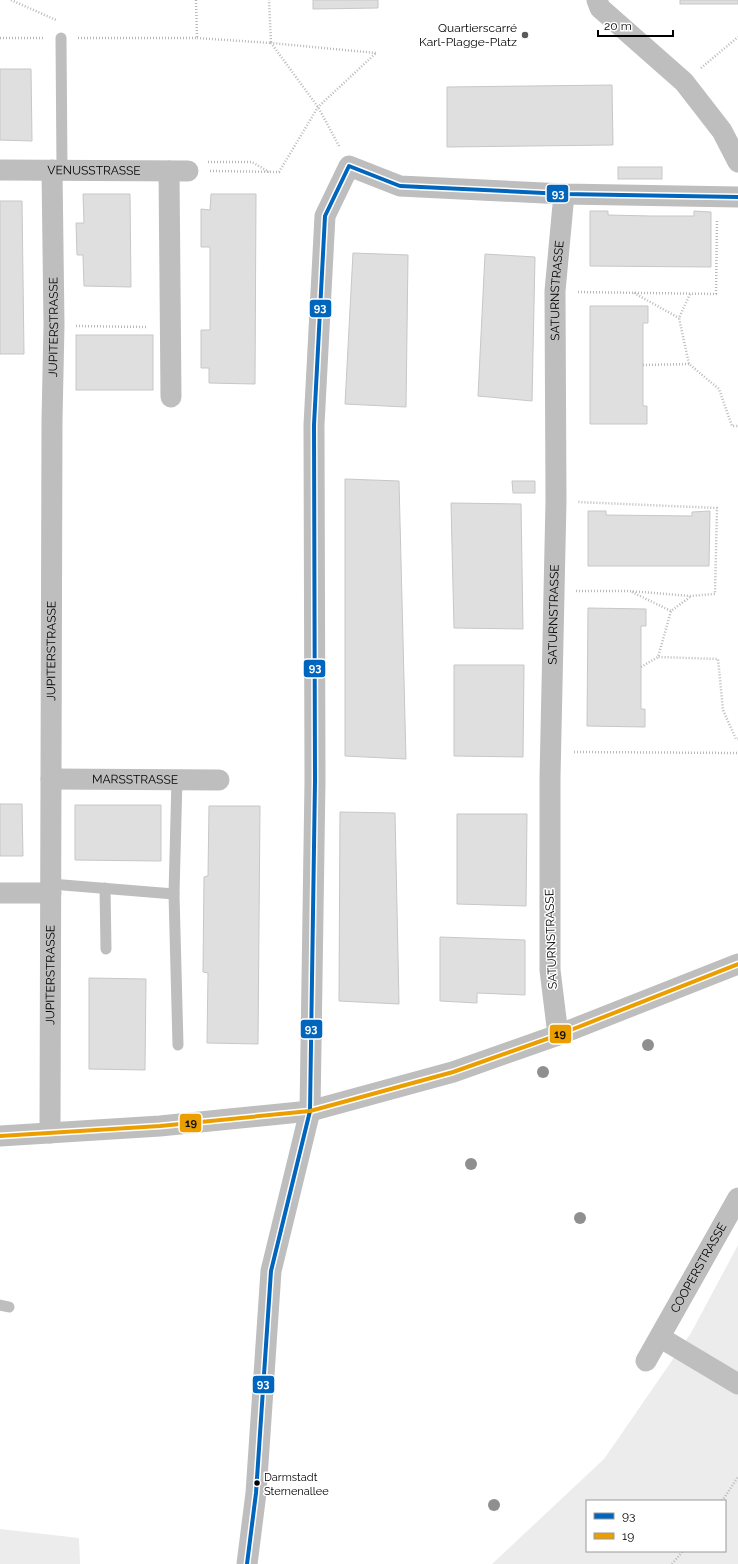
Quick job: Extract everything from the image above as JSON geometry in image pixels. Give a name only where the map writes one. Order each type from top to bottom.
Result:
[{"type":"street","points":[[597,0],[600,8],[684,82],[722,131],[738,162]]},
{"type":"street","points":[[247,1564],[256,1493],[271,1271],[310,1111],[315,781],[314,425],[325,216],[349,166],[400,186],[564,194],[738,197]]},
{"type":"street","name":"VENUSSTRASSE","points":[[0,170],[178,171]]},
{"type":"street","name":"JUPITERSTRASSE","points":[[50,1133],[54,325],[57,170]]},
{"type":"street","points":[[171,397],[171,327],[178,171]]},
{"type":"street","name":"SATURNSTRASSE","points":[[558,1035],[550,970],[551,752],[556,501],[555,291],[564,194]]},
{"type":"street","name":"MARSSTRASSE","points":[[51,779],[219,780]]},
{"type":"street","points":[[0,893],[51,888]]},
{"type":"street","points":[[0,1136],[160,1126],[310,1111],[453,1072],[558,1035],[738,964]]},
{"type":"street","name":"COOPERSTRASSE","points":[[646,1362],[661,1338],[738,1198]]},
{"type":"street","points":[[661,1338],[738,1384]]},
{"type":"lane","points":[[57,170],[61,38]]},
{"type":"lane","points":[[177,779],[174,894],[178,1045]]},
{"type":"lane","points":[[51,888],[105,888],[174,894]]},
{"type":"lane","points":[[105,888],[106,949]]},
{"type":"path","points":[[11,0],[55,19],[61,38]]},
{"type":"path","points":[[196,0],[197,38]]},
{"type":"path","points":[[269,0],[271,43],[329,124],[349,166]]},
{"type":"path","points":[[684,82],[738,37]]},
{"type":"path","points":[[0,38],[197,38],[376,53],[318,107],[279,172],[178,171]]},
{"type":"path","points":[[178,171],[197,162],[252,162],[270,172]]},
{"type":"path","points":[[555,291],[716,294],[717,196]]},
{"type":"path","points":[[634,293],[679,318]]},
{"type":"path","points":[[690,294],[679,318],[689,364],[719,389],[732,426],[738,426]]},
{"type":"path","points":[[54,325],[171,327]]},
{"type":"path","points":[[643,365],[689,364]]},
{"type":"path","points":[[556,501],[717,508],[715,594],[691,596],[629,591],[574,591]]},
{"type":"path","points":[[629,591],[671,611]]},
{"type":"path","points":[[658,657],[671,611],[691,596]]},
{"type":"path","points":[[641,667],[658,657],[718,659],[723,710],[736,739],[738,739]]},
{"type":"path","points":[[551,752],[738,753]]},
{"type":"path","points":[[723,1500],[738,1477]]},
{"type":"path","points":[[672,1564],[682,1552]]},
{"type":"shaded area","points":[[738,1245],[738,1564],[492,1564],[604,1459],[691,1333]]},
{"type":"shaded area","points":[[0,1529],[79,1538],[80,1564],[0,1564]]},
{"type":"building","points":[[313,0],[378,0],[378,8],[313,9]]},
{"type":"building","points":[[680,0],[738,0],[738,4],[680,4]]},
{"type":"building","points":[[0,69],[31,69],[32,141],[0,140]]},
{"type":"building","points":[[612,85],[613,145],[447,147],[447,87]]},
{"type":"building","points":[[618,167],[662,167],[662,179],[618,179]]},
{"type":"building","points":[[83,194],[130,194],[131,287],[84,286],[83,255],[77,255],[76,223],[84,223]]},
{"type":"building","points":[[211,194],[256,194],[255,384],[209,383],[209,368],[201,368],[201,330],[210,330],[210,247],[201,247],[201,209],[210,210]]},
{"type":"building","points":[[0,201],[22,201],[24,354],[0,354]]},
{"type":"building","points":[[590,211],[608,211],[608,215],[651,216],[694,216],[694,211],[711,212],[711,267],[590,266]]},
{"type":"building","points":[[353,253],[408,255],[406,407],[345,404]]},
{"type":"building","points":[[485,254],[535,257],[532,401],[478,396]]},
{"type":"building","points":[[590,306],[648,306],[648,323],[643,323],[643,406],[647,406],[647,424],[590,424]]},
{"type":"building","points":[[76,335],[153,335],[153,390],[76,390]]},
{"type":"building","points":[[345,479],[399,481],[406,759],[345,756]]},
{"type":"building","points":[[512,481],[535,481],[535,493],[513,493]]},
{"type":"building","points":[[451,503],[521,504],[523,629],[454,628]]},
{"type":"building","points":[[588,511],[606,511],[606,515],[692,516],[692,512],[710,511],[709,566],[588,566]]},
{"type":"building","points":[[588,608],[646,609],[646,626],[641,626],[641,709],[645,709],[645,727],[587,726]]},
{"type":"building","points":[[454,665],[524,665],[523,757],[454,756]]},
{"type":"building","points":[[0,804],[22,804],[23,856],[0,856]]},
{"type":"building","points":[[75,805],[161,805],[161,861],[75,860]]},
{"type":"building","points":[[209,806],[260,806],[258,1044],[207,1043],[208,973],[203,972],[204,877],[208,876]]},
{"type":"building","points":[[340,812],[395,813],[399,1004],[339,1001]]},
{"type":"building","points":[[457,814],[527,814],[526,906],[457,904]]},
{"type":"building","points":[[440,937],[525,940],[525,995],[477,993],[477,1003],[440,1001]]},
{"type":"building","points":[[89,978],[146,979],[145,1070],[89,1069]]},
{"type":"transit line","name":"93","points":[[247,1564],[256,1493],[271,1271],[310,1111],[315,781],[314,425],[325,216],[349,166],[400,186],[564,194],[738,197]]},
{"type":"transit line","name":"19","points":[[0,1136],[160,1126],[310,1111],[453,1072],[558,1035],[738,964]]},
{"type":"place","name":"Quartierscarré Karl-Plagge-Platz","points":[[525,35]]},
{"type":"place","name":"Darmstadt Sternenallee","points":[[257,1483]]}]
